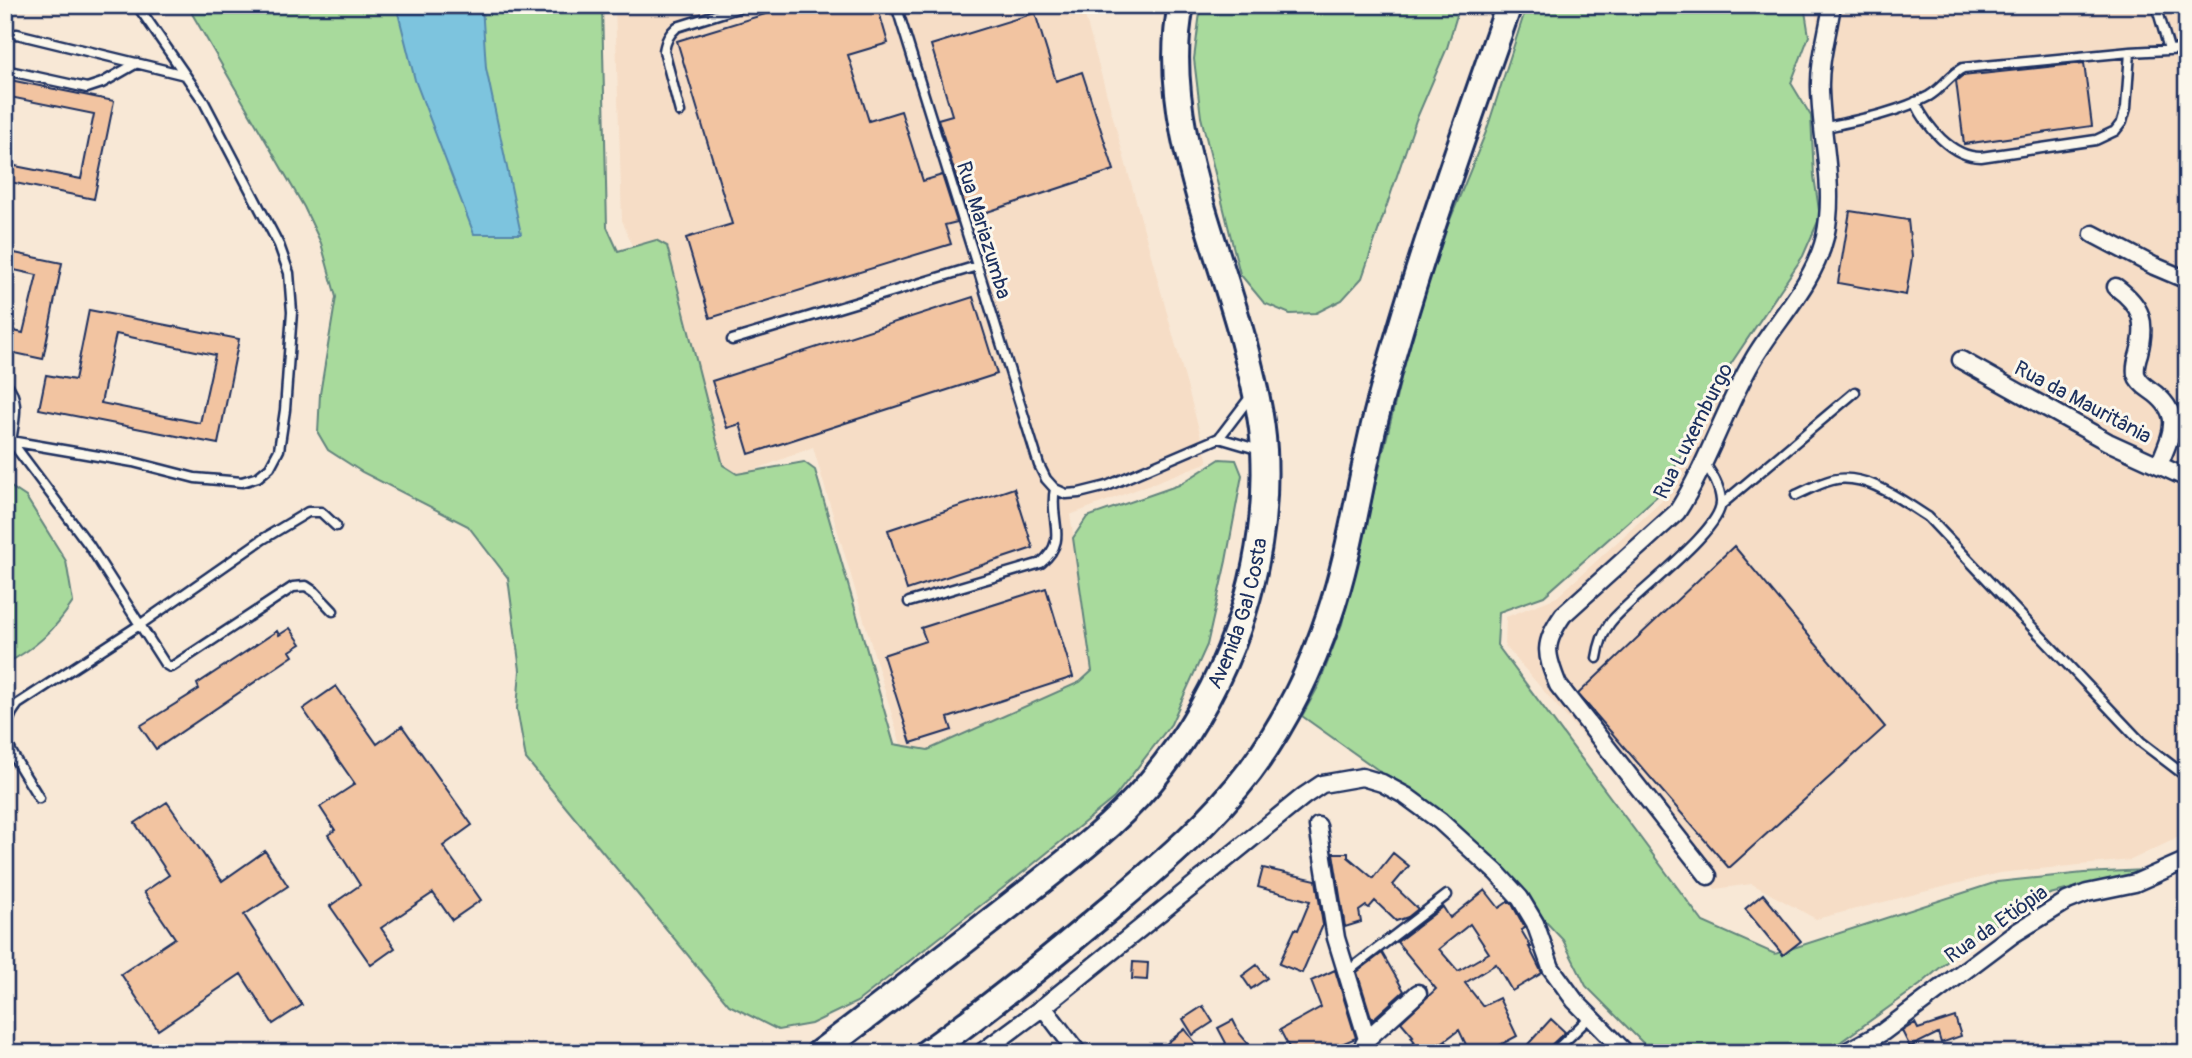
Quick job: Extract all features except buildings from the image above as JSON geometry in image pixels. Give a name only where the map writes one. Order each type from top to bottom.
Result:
[{"type":"main road","points":[[926,1053],[1046,962],[1177,850],[1219,808],[1251,770],[1279,726],[1304,679],[1329,616],[1343,567],[1378,410],[1429,235],[1509,5]]},
{"type":"main road","name":"Avenida Gal Costa","points":[[819,1053],[1088,844],[1123,811],[1149,784],[1186,733],[1213,689],[1236,638],[1253,582],[1261,534],[1264,451],[1255,390],[1243,340],[1183,137],[1177,68],[1178,7]]},
{"type":"street","name":"Rua Luxemburgo","points":[[1708,876],[1558,685],[1547,650],[1551,633],[1563,615],[1677,512],[1689,493],[1753,359],[1796,297],[1825,239],[1829,206],[1820,86],[1832,5]]},
{"type":"street","points":[[2093,234],[2187,280]]},
{"type":"street","points":[[2116,287],[2129,296],[2143,321],[2144,333],[2135,371],[2138,380],[2167,405],[2173,418],[2172,433],[2159,465]]},
{"type":"street","name":"Rua da Mauritânia","points":[[1961,360],[2108,442],[2187,478]]},
{"type":"street","points":[[981,1053],[1043,1007],[1274,819],[1322,784],[1362,777],[1382,783],[1405,796],[1440,821],[1496,872],[1520,898],[1535,923],[1551,968],[1575,1001],[1625,1053]]},
{"type":"street","points":[[1318,826],[1336,938],[1365,1046]]},
{"type":"street","name":"Rua da Etiópia","points":[[1844,1053],[1883,1032],[2012,935],[2067,901],[2087,893],[2135,883],[2186,863]]},
{"type":"street","points":[[1365,1046],[1418,993]]},
{"type":"street","points":[[1043,1007],[1078,1053]]},
{"type":"lane","points":[[8,441],[133,462],[195,478],[242,482],[258,477],[270,467],[279,450],[285,410],[292,312],[289,273],[279,245],[205,102],[137,5]]},
{"type":"lane","points":[[680,111],[664,51],[670,32],[677,27],[747,5]]},
{"type":"lane","name":"Rua Mariazumba","points":[[896,5],[1039,465],[1055,489]]},
{"type":"lane","points":[[2156,5],[2169,49]]},
{"type":"lane","points":[[5,36],[17,34],[185,75]]},
{"type":"lane","points":[[1822,128],[1867,118],[1915,102],[1937,91],[1954,72],[1963,68],[2187,49]]},
{"type":"lane","points":[[1915,102],[1923,118],[1938,136],[1967,156],[1981,157],[2096,140],[2115,131],[2122,122],[2126,108],[2130,52]]},
{"type":"lane","points":[[5,70],[87,88],[102,83],[136,63]]},
{"type":"lane","points":[[732,340],[977,265]]},
{"type":"lane","points":[[5,382],[15,396],[16,411],[8,441]]},
{"type":"lane","points":[[909,602],[1041,563],[1056,546],[1052,502],[1055,489],[1066,494],[1107,486],[1219,438],[1255,390]]},
{"type":"lane","points":[[1597,658],[1600,640],[1611,622],[1680,559],[1714,521],[1722,504],[1855,392]]},
{"type":"lane","points":[[1219,438],[1264,451]]},
{"type":"lane","points":[[8,441],[89,545],[159,655],[170,667],[293,587],[306,586],[333,611]]},
{"type":"lane","points":[[1704,462],[1716,480],[1722,504]]},
{"type":"lane","points":[[1796,495],[1832,480],[1850,480],[1890,492],[1928,517],[2141,742],[2187,777]]},
{"type":"lane","points":[[39,798],[7,742],[6,727],[11,712],[18,704],[141,624],[262,539],[309,512],[321,512],[336,526]]},
{"type":"lane","points":[[1347,972],[1447,895]]},
{"type":"lane","points":[[1553,1053],[1590,1017]]},
{"type":"shaded area","points":[[615,5],[1082,5],[1208,462],[1070,515],[1097,676],[908,769],[813,447],[724,482],[622,220]]},
{"type":"shaded area","points":[[1815,5],[2187,5],[2187,829],[2175,839],[2131,860],[1999,873],[1816,919],[1752,884],[1715,889],[1505,646],[1506,617],[1557,597],[1661,502],[1719,397],[1818,282],[1841,200],[1830,138]]},
{"type":"green space","points":[[187,5],[602,5],[607,227],[618,251],[656,240],[667,246],[723,465],[737,474],[804,462],[815,470],[894,744],[928,750],[1080,682],[1092,671],[1073,538],[1087,517],[1179,485],[1220,459],[1236,460],[1242,475],[1207,645],[1171,724],[1114,798],[857,1002],[811,1024],[778,1030],[729,1005],[526,759],[517,709],[520,670],[508,578],[468,526],[362,472],[328,450],[318,433],[320,394],[336,297],[321,243],[304,207]]},
{"type":"green space","points":[[1201,5],[1460,5],[1447,48],[1416,120],[1362,278],[1342,300],[1316,313],[1290,314],[1264,303],[1240,274],[1201,117],[1194,59]]},
{"type":"green space","points":[[1527,5],[1804,5],[1809,36],[1791,83],[1811,116],[1814,176],[1820,217],[1803,256],[1710,395],[1664,490],[1544,596],[1499,612],[1497,645],[1703,922],[1775,954],[1997,882],[2146,870],[2050,894],[1980,933],[1920,985],[1825,1053],[1653,1053],[1586,986],[1563,940],[1454,824],[1302,716],[1319,685],[1342,624],[1413,328],[1445,232],[1486,132]]},
{"type":"green space","points":[[5,483],[26,497],[66,561],[73,602],[44,638],[5,664]]},
{"type":"water","points":[[396,5],[482,5],[486,68],[521,234],[474,234],[415,80]]}]
